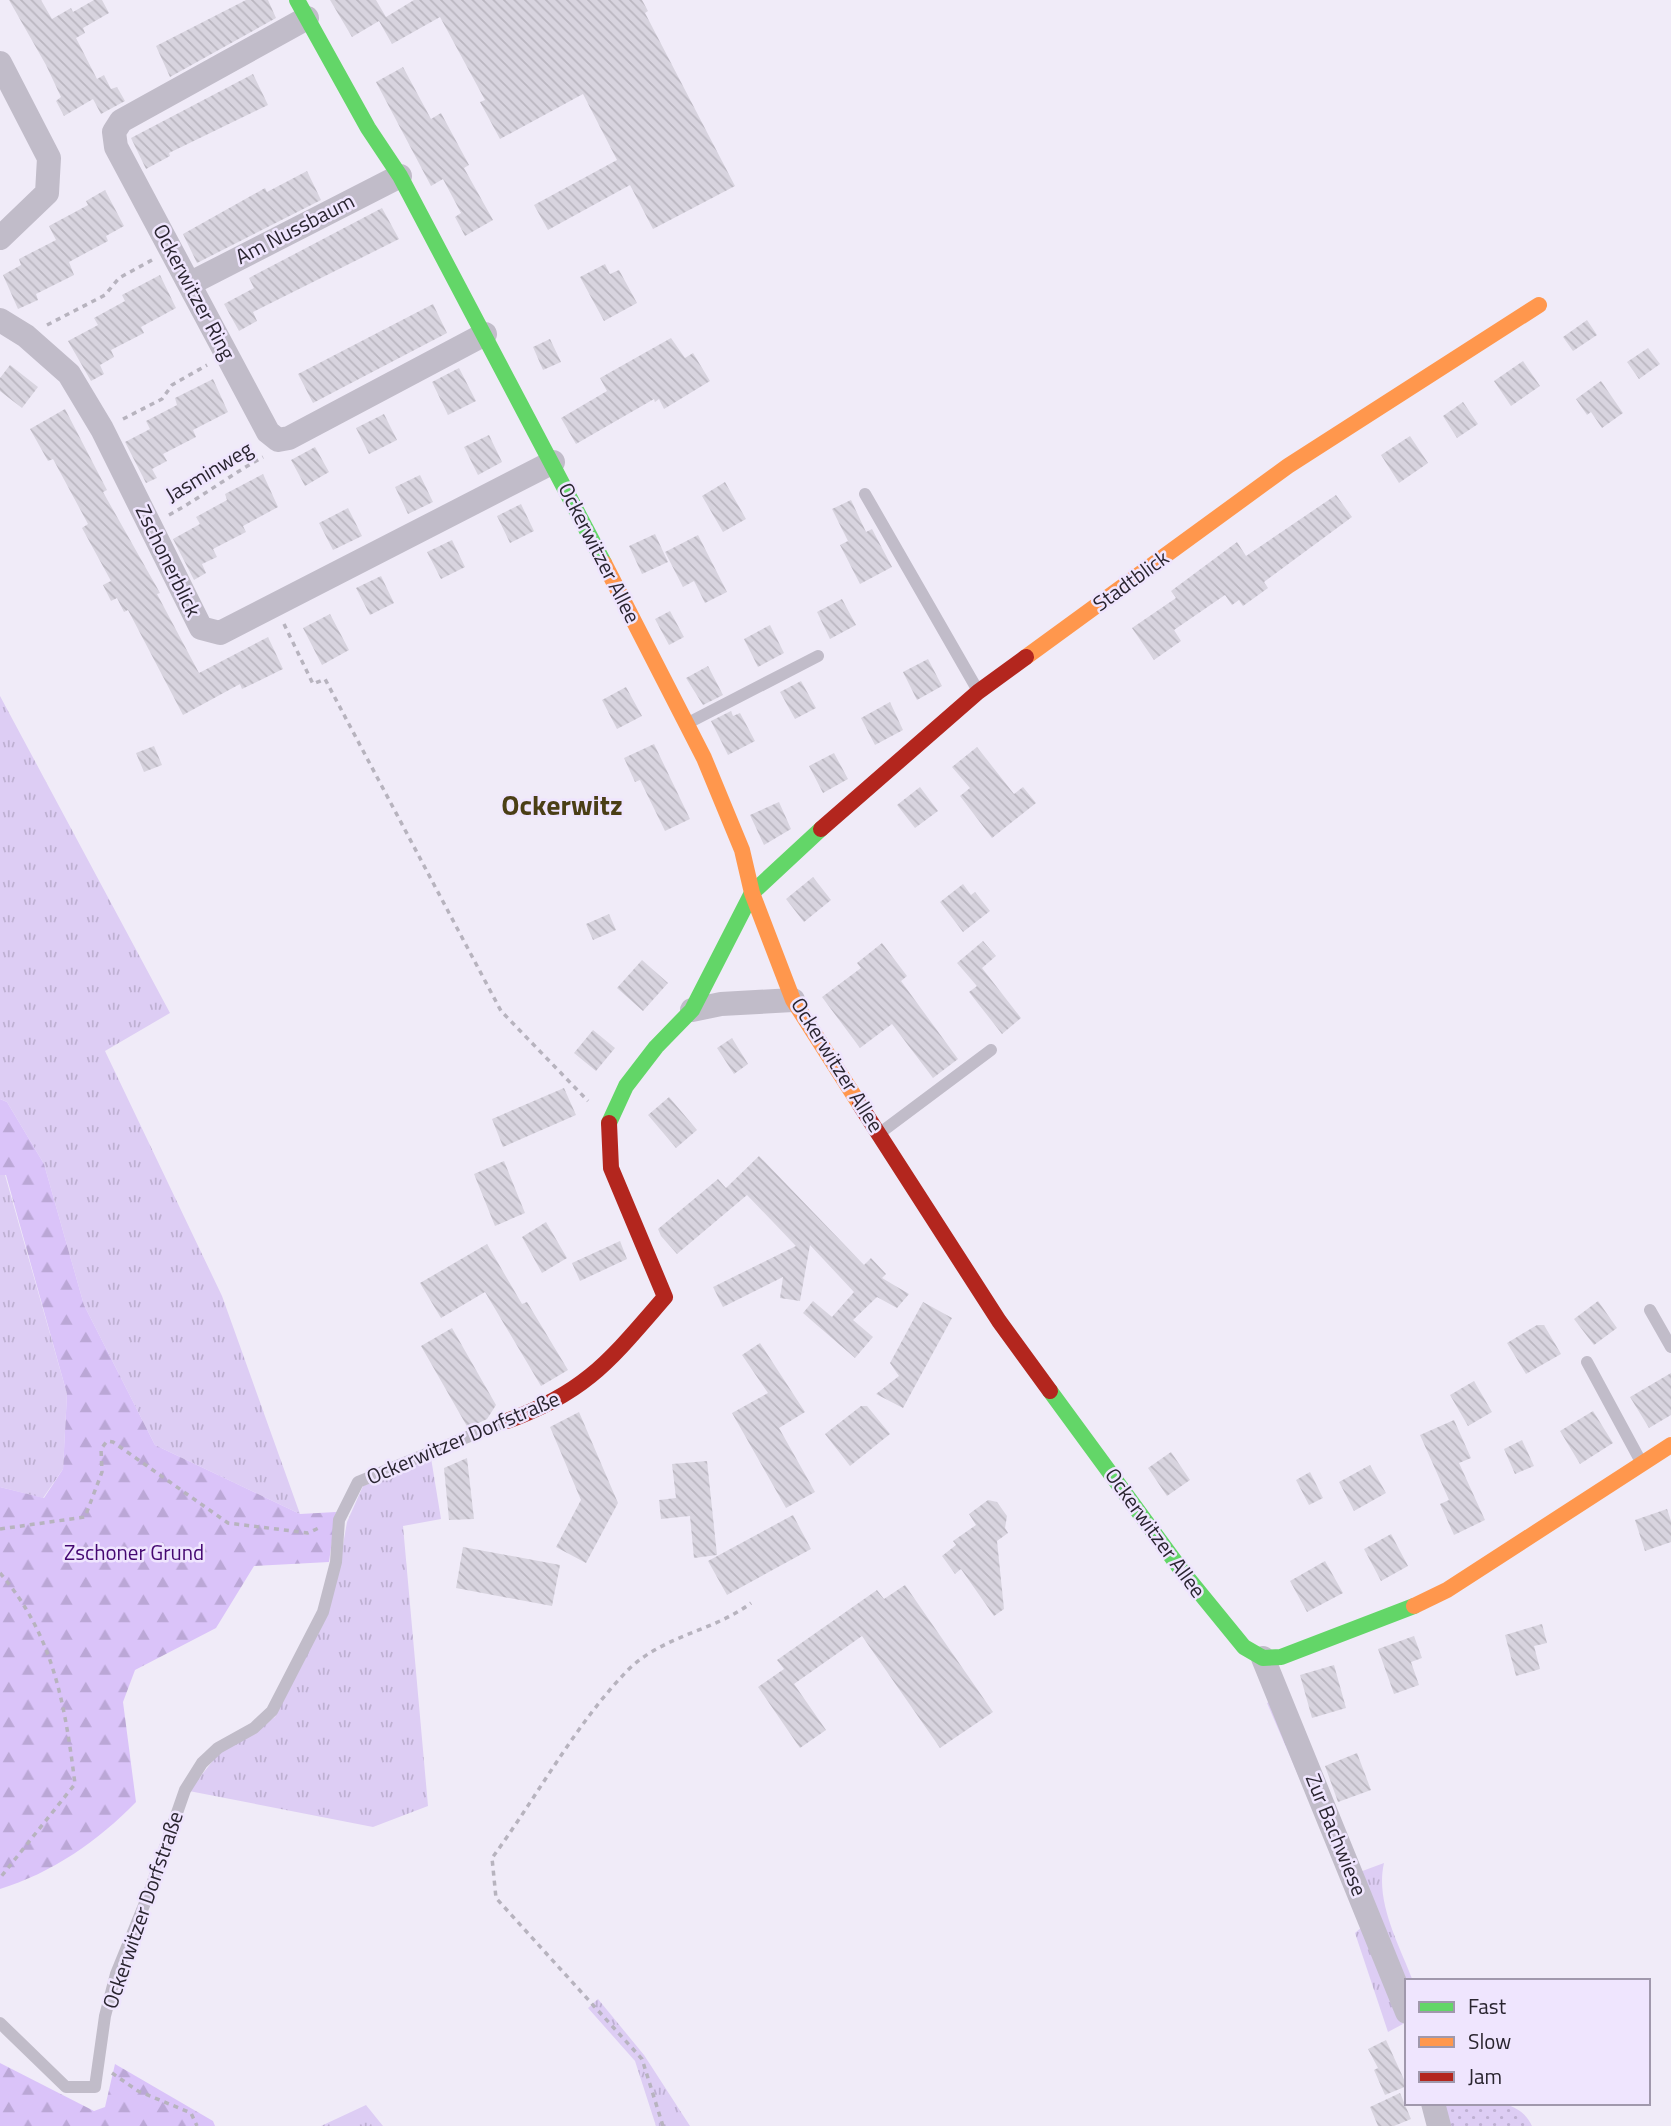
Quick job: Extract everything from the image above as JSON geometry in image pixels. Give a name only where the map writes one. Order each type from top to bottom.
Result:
[{"type":"street","name":"Ockerwitzer Allee","points":[[302,9],[368,128],[400,176],[553,462],[687,724],[742,850],[752,893],[793,1000],[999,1321],[1190,1582],[1244,1647],[1263,1658]]},
{"type":"street","name":"Ockerwitzer Ring","points":[[278,440],[268,432],[116,146],[114,132],[121,121],[302,9]]},
{"type":"street","points":[[0,64],[49,158],[47,193],[0,238]]},
{"type":"street","name":"Am Nussbaum","points":[[191,283],[400,176]]},
{"type":"street","name":"Stadtblick","points":[[752,893],[978,692],[1288,466],[1539,305]]},
{"type":"street","name":"Zschonerblick","points":[[0,320],[26,336],[69,374],[102,429],[201,628],[220,633],[553,462]]},
{"type":"street","points":[[278,440],[289,438],[485,334]]},
{"type":"street","name":"Ockerwitzer Dorfstraße","points":[[507,1421],[542,1409],[572,1392],[620,1348],[665,1297],[611,1168],[608,1128],[614,1108],[626,1086],[656,1047],[692,1010],[744,914],[752,893]]},
{"type":"street","points":[[692,1010],[721,1004],[793,1000]]},
{"type":"street","points":[[1263,1658],[1280,1657],[1321,1644],[1390,1617],[1447,1590],[1671,1445]]},
{"type":"street","name":"Zur Bachwiese","points":[[1263,1658],[1405,2007]]},
{"type":"lane","points":[[865,494],[978,692]]},
{"type":"lane","points":[[687,724],[818,656]]},
{"type":"lane","points":[[880,1133],[991,1050]]},
{"type":"lane","points":[[1650,1310],[1671,1347]]},
{"type":"lane","points":[[1587,1362],[1642,1464]]},
{"type":"lane","name":"Ockerwitzer Dorfstraße","points":[[0,2023],[66,2087],[95,2087],[105,2016],[116,1974],[149,1893],[185,1790],[202,1763],[218,1748],[254,1728],[272,1711],[323,1612],[336,1562],[340,1520],[358,1482],[378,1471],[507,1421]]},
{"type":"path","points":[[26,336],[104,295],[119,278],[172,249]]},
{"type":"path","points":[[102,429],[162,398],[172,385],[227,354]]},
{"type":"path","name":"Jasminweg","points":[[151,524],[203,496],[222,479],[269,454],[278,440]]},
{"type":"path","points":[[275,606],[313,684],[325,679],[502,1011],[581,1091],[608,1128]]},
{"type":"path","points":[[0,1529],[85,1517],[102,1472],[102,1449],[107,1441],[113,1441],[228,1523],[308,1533],[340,1520]]},
{"type":"path","points":[[0,1573],[40,1632],[64,1702],[75,1784],[0,1878]]},
{"type":"path","points":[[663,2126],[642,2059],[496,1898],[492,1858],[587,1721],[631,1668],[660,1646],[707,1625],[730,1619],[751,1604]]},
{"type":"path","points":[[99,2064],[138,2091],[191,2113],[197,2126]]},
{"type":"green space","points":[[0,696],[170,1013],[105,1051],[222,1296],[300,1514],[155,1445],[84,1305],[44,1164],[7,1102],[0,1099]]},
{"type":"green space","name":"Zschoner Grund","points":[[0,1099],[7,1102],[44,1164],[84,1305],[155,1445],[300,1514],[336,1512],[329,1562],[254,1566],[216,1628],[135,1670],[123,1702],[136,1802],[106,1830],[56,1865],[0,1889],[0,1487],[44,1498],[63,1469],[67,1394],[6,1175],[0,1175]]},
{"type":"green space","points":[[0,1175],[5,1175],[67,1394],[63,1469],[43,1498],[0,1487]]},
{"type":"green space","points":[[431,1458],[441,1519],[403,1526],[428,1806],[373,1827],[189,1791],[219,1753],[275,1717],[301,1665],[340,1562],[347,1522],[363,1486]]},
{"type":"green space","points":[[1273,1700],[1349,1877],[1403,2024],[1388,2032],[1355,1933],[1363,1926],[1267,1703]]},
{"type":"green space","points":[[1384,1863],[1382,1878],[1386,1908],[1412,1979],[1406,1979],[1357,1873]]},
{"type":"green space","points":[[598,1999],[644,2055],[690,2126],[656,2126],[635,2061],[588,2008]]},
{"type":"green space","points":[[0,2063],[94,2111],[105,2107],[115,2064],[213,2121],[215,2126],[0,2126]]},
{"type":"green space","points":[[366,2105],[383,2126],[321,2126]]},
{"type":"green space","points":[[1441,2105],[1507,2105],[1516,2108],[1532,2126],[1447,2126]]},
{"type":"building","points":[[9,0],[41,0],[52,19],[71,8],[73,12],[94,0],[102,0],[109,13],[83,28],[85,33],[76,38],[97,79],[104,75],[111,89],[117,87],[125,101],[101,114],[93,99],[64,116],[56,101],[61,97],[46,65]]},
{"type":"building","points":[[246,0],[268,0],[276,18],[170,77],[156,46]]},
{"type":"building","points":[[330,0],[376,0],[386,17],[414,0],[642,0],[648,11],[645,13],[735,186],[653,229],[630,185],[548,230],[534,205],[617,160],[583,94],[500,139],[480,102],[485,100],[440,17],[392,44],[379,21],[352,37]]},
{"type":"building","points":[[403,67],[431,119],[441,113],[469,165],[464,168],[493,220],[465,236],[455,217],[461,213],[443,179],[431,186],[376,82]]},
{"type":"building","points":[[253,74],[268,105],[169,153],[170,156],[146,169],[131,138]]},
{"type":"building","points":[[307,171],[321,200],[197,263],[183,234],[265,188],[267,192]]},
{"type":"building","points":[[105,190],[124,226],[106,236],[108,241],[69,262],[74,275],[36,294],[38,300],[18,309],[3,275],[21,265],[19,259],[56,240],[49,226],[88,205],[86,201]]},
{"type":"building","points":[[382,208],[399,239],[253,312],[257,321],[239,331],[224,304],[254,288],[249,278]]},
{"type":"building","points":[[605,264],[610,274],[619,270],[637,303],[604,321],[580,277]]},
{"type":"building","points":[[160,275],[176,308],[141,327],[144,333],[111,350],[114,357],[100,365],[104,374],[91,381],[68,341],[98,325],[94,318],[125,301],[122,295]]},
{"type":"building","points":[[433,304],[447,333],[313,403],[298,374]]},
{"type":"building","points":[[1587,320],[1597,335],[1573,351],[1563,337]]},
{"type":"building","points":[[671,338],[685,358],[693,353],[710,381],[664,409],[659,399],[655,402],[654,399],[576,444],[561,418],[607,391],[600,378]]},
{"type":"building","points":[[550,339],[561,362],[543,370],[533,347]]},
{"type":"building","points":[[1648,348],[1660,364],[1639,379],[1627,362]]},
{"type":"building","points":[[1523,361],[1540,386],[1511,406],[1494,381]]},
{"type":"building","points":[[10,365],[38,387],[22,408],[0,391],[0,378]]},
{"type":"building","points":[[459,368],[476,401],[448,415],[432,382]]},
{"type":"building","points":[[213,379],[228,412],[193,430],[196,437],[163,454],[167,461],[152,469],[157,478],[146,483],[125,442],[150,429],[146,421],[177,405],[175,398]]},
{"type":"building","points":[[1601,381],[1623,413],[1602,428],[1591,412],[1587,415],[1576,399]]},
{"type":"building","points":[[1463,402],[1478,424],[1457,438],[1443,416]]},
{"type":"building","points":[[65,409],[107,490],[103,492],[160,593],[157,594],[199,673],[268,637],[283,669],[242,689],[240,684],[183,715],[128,610],[124,612],[117,598],[111,601],[103,585],[111,581],[82,528],[88,524],[53,459],[48,461],[30,429]]},
{"type":"building","points":[[384,414],[397,440],[369,454],[356,428]]},
{"type":"building","points":[[489,435],[502,462],[478,475],[464,447]]},
{"type":"building","points":[[1410,436],[1428,463],[1399,483],[1381,455]]},
{"type":"building","points":[[315,447],[329,472],[305,486],[291,460]]},
{"type":"building","points":[[263,474],[278,507],[243,526],[246,532],[213,549],[217,557],[202,564],[206,573],[194,580],[173,539],[200,524],[196,517],[227,500],[225,494]]},
{"type":"building","points":[[420,475],[433,502],[408,514],[395,487]]},
{"type":"building","points":[[725,482],[746,519],[723,532],[702,496]]},
{"type":"building","points":[[1336,495],[1352,517],[1264,582],[1268,588],[1243,606],[1239,600],[1232,605],[1225,595],[1174,630],[1181,641],[1154,660],[1132,628],[1176,598],[1171,591],[1237,542],[1246,556]]},
{"type":"building","points":[[851,500],[866,532],[872,529],[892,567],[860,584],[840,545],[848,541],[832,509]]},
{"type":"building","points":[[521,504],[534,531],[510,543],[497,516]]},
{"type":"building","points":[[348,508],[362,536],[333,550],[319,523]]},
{"type":"building","points":[[655,534],[668,562],[642,574],[629,546]]},
{"type":"building","points":[[698,535],[727,592],[705,603],[694,581],[683,587],[665,552]]},
{"type":"building","points":[[452,540],[465,567],[441,579],[427,552]]},
{"type":"building","points":[[381,576],[394,603],[370,615],[356,588]]},
{"type":"building","points":[[842,599],[856,625],[830,639],[817,612]]},
{"type":"building","points":[[670,611],[684,637],[669,645],[655,619]]},
{"type":"building","points":[[330,614],[349,650],[322,665],[303,628]]},
{"type":"building","points":[[770,625],[784,653],[758,667],[744,639]]},
{"type":"building","points":[[928,659],[942,686],[917,700],[903,672]]},
{"type":"building","points":[[708,666],[723,695],[703,705],[686,678]]},
{"type":"building","points":[[801,681],[816,708],[795,719],[780,692]]},
{"type":"building","points":[[626,687],[642,716],[617,729],[602,700]]},
{"type":"building","points":[[890,702],[903,730],[875,745],[861,718]]},
{"type":"building","points":[[731,711],[733,716],[740,713],[755,741],[728,755],[711,721]]},
{"type":"building","points":[[654,744],[690,819],[665,831],[640,780],[635,782],[624,758]]},
{"type":"building","points":[[154,746],[162,765],[144,772],[136,753]]},
{"type":"building","points":[[977,747],[1014,794],[1023,787],[1036,803],[992,838],[960,796],[970,788],[952,767]]},
{"type":"building","points":[[834,753],[848,779],[823,793],[809,766]]},
{"type":"building","points":[[920,787],[938,811],[915,828],[897,805]]},
{"type":"building","points":[[779,802],[791,829],[764,845],[750,815]]},
{"type":"building","points":[[813,877],[831,900],[804,922],[786,899]]},
{"type":"building","points":[[963,884],[971,895],[975,892],[990,911],[963,932],[940,902]]},
{"type":"building","points":[[609,914],[616,930],[593,940],[586,924]]},
{"type":"building","points":[[983,941],[996,956],[982,968],[1021,1018],[1002,1034],[969,992],[977,986],[957,963]]},
{"type":"building","points":[[882,943],[907,976],[901,981],[958,1059],[933,1078],[892,1024],[860,1048],[822,997],[861,968],[857,963]]},
{"type":"building","points":[[642,960],[668,983],[643,1011],[617,988]]},
{"type":"building","points":[[593,1030],[615,1048],[596,1071],[574,1053]]},
{"type":"building","points":[[732,1038],[748,1064],[734,1074],[717,1048]]},
{"type":"building","points":[[564,1088],[576,1115],[503,1147],[492,1119]]},
{"type":"building","points":[[669,1097],[697,1130],[676,1148],[648,1115]]},
{"type":"building","points":[[759,1156],[864,1265],[871,1258],[886,1274],[882,1278],[909,1294],[897,1308],[877,1297],[853,1320],[873,1337],[855,1358],[803,1313],[813,1301],[832,1317],[854,1292],[810,1245],[800,1301],[780,1298],[783,1277],[723,1307],[713,1287],[796,1246],[747,1195],[677,1254],[661,1236],[658,1229],[718,1179],[726,1188]]},
{"type":"building","points":[[504,1161],[525,1213],[495,1226],[474,1174]]},
{"type":"building","points":[[546,1222],[567,1258],[542,1273],[522,1237]]},
{"type":"building","points":[[620,1241],[627,1259],[580,1281],[572,1263]]},
{"type":"building","points":[[487,1244],[522,1304],[527,1302],[568,1370],[541,1386],[485,1292],[441,1318],[420,1283]]},
{"type":"building","points":[[1598,1301],[1617,1328],[1594,1345],[1574,1319]]},
{"type":"building","points":[[923,1302],[952,1318],[903,1408],[876,1394],[899,1376],[890,1363]]},
{"type":"building","points":[[1537,1325],[1544,1325],[1561,1354],[1526,1374],[1507,1343]]},
{"type":"building","points":[[452,1328],[496,1405],[487,1419],[468,1428],[421,1346]]},
{"type":"building","points":[[760,1343],[805,1412],[779,1428],[815,1492],[786,1508],[732,1413],[768,1393],[742,1355]]},
{"type":"building","points":[[1671,1373],[1671,1415],[1649,1428],[1630,1397]]},
{"type":"building","points":[[1474,1381],[1492,1412],[1468,1426],[1450,1395]]},
{"type":"building","points":[[861,1406],[867,1406],[890,1434],[850,1466],[825,1434]]},
{"type":"building","points":[[1593,1411],[1613,1443],[1580,1464],[1560,1431]]},
{"type":"building","points":[[579,1412],[618,1503],[586,1563],[556,1547],[581,1500],[550,1427]]},
{"type":"building","points":[[1454,1420],[1471,1458],[1459,1463],[1485,1520],[1454,1535],[1440,1504],[1449,1500],[1420,1435]]},
{"type":"building","points":[[1522,1440],[1534,1466],[1515,1474],[1504,1449]]},
{"type":"building","points":[[1171,1452],[1190,1480],[1167,1496],[1148,1468]]},
{"type":"building","points":[[467,1458],[474,1519],[449,1520],[444,1468]]},
{"type":"building","points":[[707,1461],[717,1555],[694,1558],[690,1516],[661,1519],[659,1500],[676,1498],[672,1464]]},
{"type":"building","points":[[1370,1465],[1386,1493],[1354,1511],[1339,1482]]},
{"type":"building","points":[[1310,1472],[1323,1498],[1309,1505],[1296,1480]]},
{"type":"building","points":[[988,1500],[997,1502],[1007,1516],[1005,1528],[1008,1533],[997,1541],[1004,1609],[994,1616],[961,1569],[955,1574],[942,1556],[956,1545],[953,1541],[976,1525],[969,1514]]},
{"type":"building","points":[[1667,1509],[1671,1521],[1671,1542],[1645,1551],[1635,1520]]},
{"type":"building","points":[[793,1515],[811,1549],[727,1595],[708,1561]]},
{"type":"building","points":[[1391,1534],[1408,1566],[1381,1581],[1364,1549]]},
{"type":"building","points":[[463,1547],[560,1565],[552,1606],[456,1588]]},
{"type":"building","points":[[1325,1561],[1343,1593],[1307,1612],[1290,1581]]},
{"type":"building","points":[[905,1585],[993,1712],[940,1748],[862,1636],[794,1684],[826,1730],[800,1748],[758,1687],[784,1669],[777,1660],[877,1590],[884,1599]]},
{"type":"building","points":[[1542,1624],[1547,1643],[1534,1646],[1540,1669],[1516,1676],[1505,1635]]},
{"type":"building","points":[[1414,1636],[1422,1658],[1411,1662],[1419,1685],[1394,1694],[1378,1649]]},
{"type":"building","points":[[1334,1665],[1346,1708],[1312,1718],[1300,1675]]},
{"type":"building","points":[[1357,1753],[1371,1790],[1338,1802],[1325,1766]]},
{"type":"building","points":[[1386,2040],[1405,2087],[1385,2095],[1374,2070],[1378,2068],[1368,2049]]},
{"type":"building","points":[[1400,2093],[1411,2119],[1394,2126],[1378,2126],[1370,2107]]},
{"type":"traffic: fast","points":[[297,0],[368,128],[400,176],[604,563]]},
{"type":"traffic: fast","points":[[609,1123],[626,1086],[656,1047],[692,1010],[752,893],[821,829]]},
{"type":"traffic: fast","points":[[1050,1391],[1182,1571],[1244,1647],[1263,1658],[1281,1657],[1414,1606]]},
{"type":"traffic: slow","points":[[1026,657],[1288,466],[1539,305]]},
{"type":"traffic: slow","points":[[604,563],[704,758],[742,850],[752,893],[793,1000],[860,1105]]},
{"type":"traffic: slow","points":[[1414,1606],[1447,1590],[1671,1445]]},
{"type":"traffic: jam","points":[[821,829],[978,692],[1026,657]]},
{"type":"traffic: jam","points":[[860,1105],[999,1321],[1050,1391]]},
{"type":"traffic: jam","points":[[507,1421],[558,1398],[596,1371],[665,1297],[611,1168],[609,1123]]},
{"type":"district","name":"Ockerwitz","points":[[562,805]]}]
